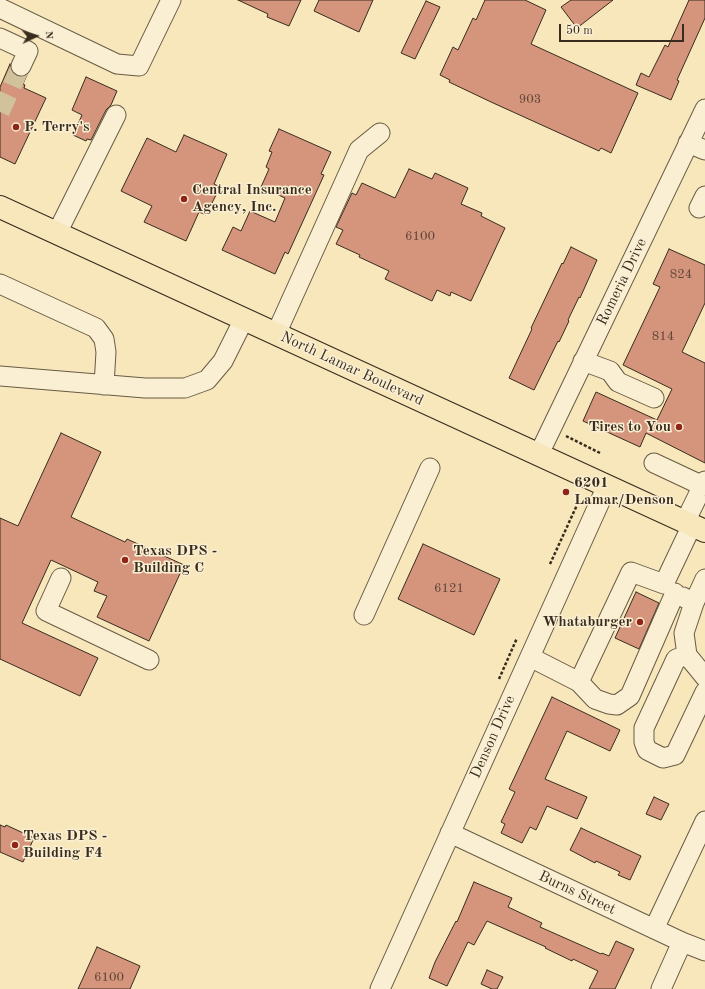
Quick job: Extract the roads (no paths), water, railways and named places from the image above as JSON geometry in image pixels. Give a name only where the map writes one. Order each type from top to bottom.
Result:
[{"type":"main road","name":"North Lamar Boulevard","points":[[0,207],[694,526]]},
{"type":"street","points":[[0,8],[117,64],[139,66],[171,0]]},
{"type":"street","points":[[0,38],[28,51],[21,66]]},
{"type":"street","name":"Romeria Drive","points":[[538,454],[583,361],[697,147],[705,109]]},
{"type":"street","points":[[57,233],[116,115]]},
{"type":"street","points":[[276,334],[358,150],[380,133]]},
{"type":"street","points":[[0,284],[96,328],[104,339],[106,352],[104,385]]},
{"type":"street","points":[[0,376],[146,388],[185,388],[206,380],[223,362],[244,319]]},
{"type":"street","points":[[583,361],[610,371],[618,382],[654,398]]},
{"type":"street","points":[[530,657],[579,682],[594,699],[617,705],[630,696],[694,526],[704,483],[654,463]]},
{"type":"street","points":[[364,615],[430,468]]},
{"type":"street","name":"Denson Drive","points":[[380,989],[607,486]]},
{"type":"street","points":[[579,682],[631,572],[670,588],[694,603]]},
{"type":"street","points":[[61,578],[46,611],[149,660]]},
{"type":"street","points":[[705,579],[694,603],[684,634],[688,655],[705,677]]},
{"type":"street","points":[[688,655],[676,659],[644,728],[644,742],[647,750],[663,758],[675,755],[705,692]]},
{"type":"street","points":[[654,929],[705,821]]},
{"type":"street","name":"Burns Street","points":[[450,833],[682,942],[705,951]]},
{"type":"street","points":[[661,989],[682,942]]},
{"type":"tunnel","points":[[0,112],[21,66]]},
{"type":"place","name":"P. Terry's","points":[[16,127]]},
{"type":"place","name":"Central Insurance Agency, Inc.","points":[[184,199]]},
{"type":"place","name":"Tires to You","points":[[679,427]]},
{"type":"place","name":"6201 Lamar/Denson","points":[[566,492]]},
{"type":"place","name":"Texas DPS - Building C","points":[[125,560]]},
{"type":"place","name":"Whataburger","points":[[640,622]]},
{"type":"place","name":"Texas DPS - Building F4","points":[[15,845]]}]
